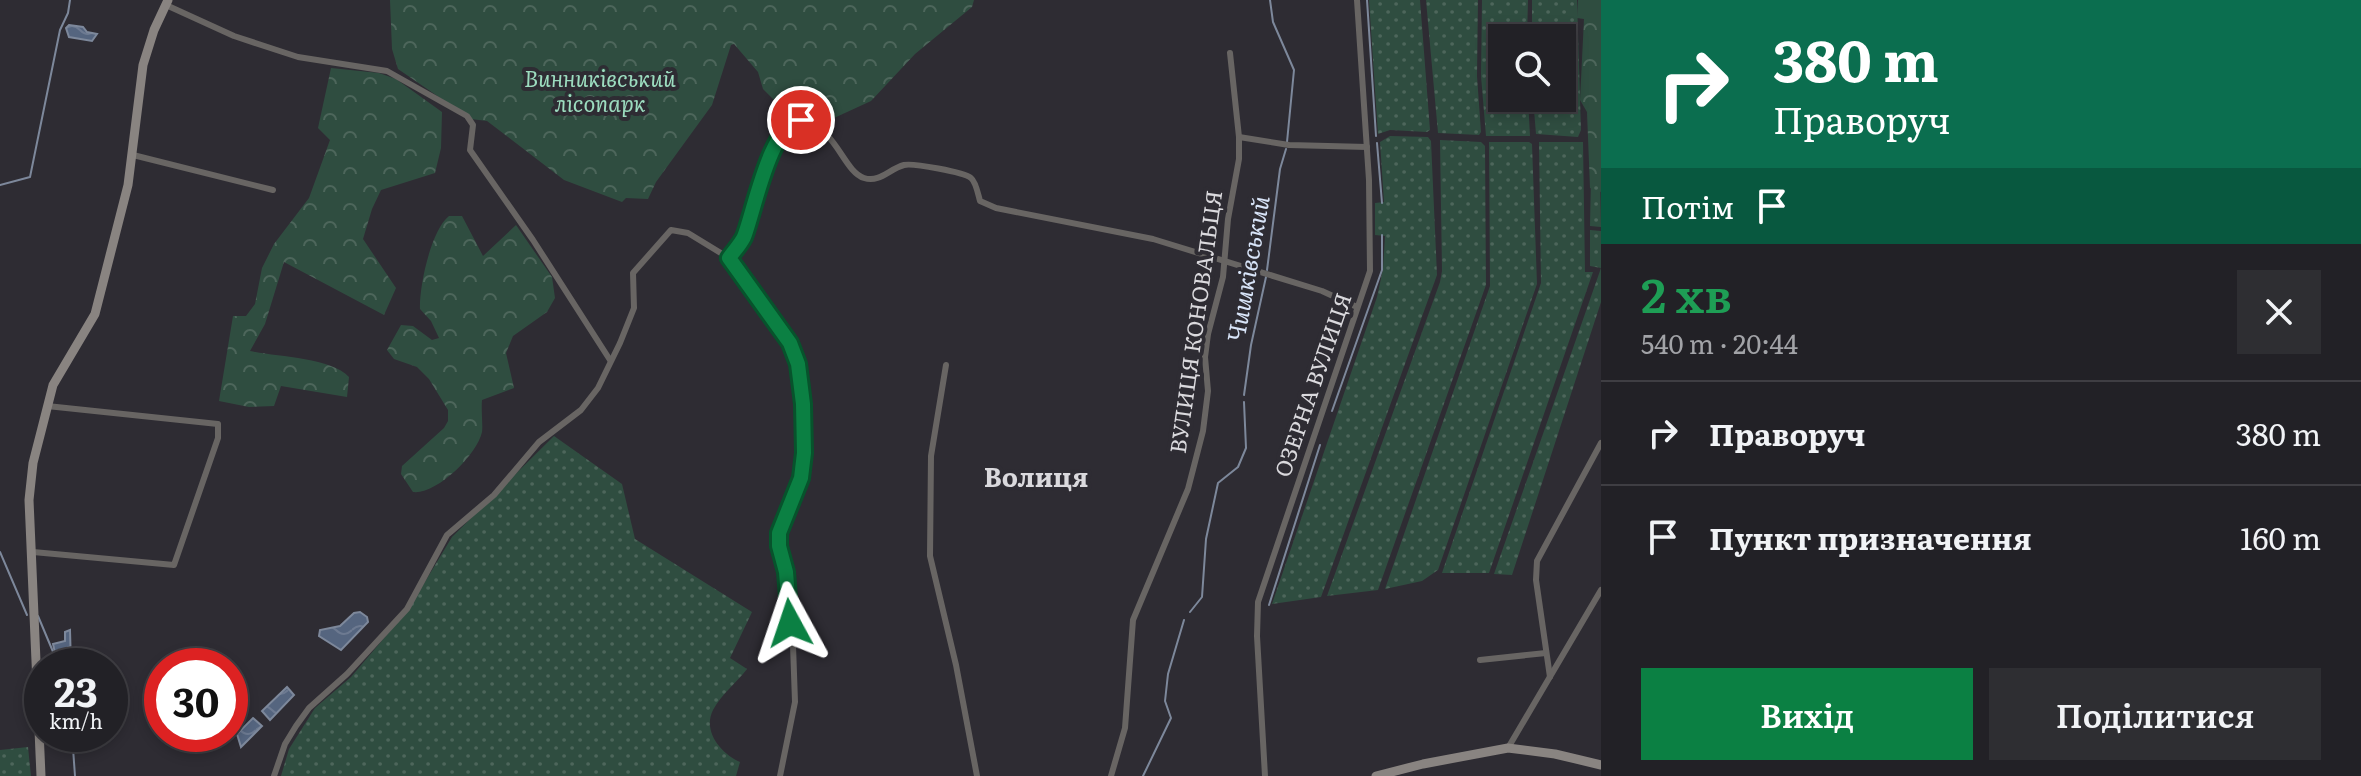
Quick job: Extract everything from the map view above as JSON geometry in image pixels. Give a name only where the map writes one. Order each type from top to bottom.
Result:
[{"type":"street","name":"ОЗЕРНА ВУЛИЦЯ","points":[[1265,776],[1258,602],[1370,271],[1372,257],[1357,0]]},
{"type":"street","points":[[41,776],[29,500],[33,463],[60,369],[95,314],[128,185],[143,65],[167,3],[234,36],[298,57],[387,71],[467,116],[473,125],[470,150],[533,240],[610,360]]},
{"type":"street","name":"ВУЛИЦЯ КОНОВАЛЬЦЯ","points":[[1111,776],[1125,728],[1133,620],[1188,489],[1203,431],[1208,391],[1207,345],[1225,260],[1228,219],[1239,159],[1230,53]]},
{"type":"street","points":[[729,258],[742,241],[774,148],[790,124],[801,120],[819,128],[839,149],[856,174],[867,179],[880,178],[902,165],[914,164],[971,178],[980,201],[996,208],[1153,239],[1322,291],[1357,307]]},
{"type":"street","points":[[1239,137],[1289,145],[1367,147]]},
{"type":"street","points":[[133,155],[273,190]]},
{"type":"street","points":[[274,776],[285,744],[296,726],[309,708],[347,674],[407,609],[447,535],[494,495],[539,442],[581,410],[598,388],[634,308],[633,273],[671,230],[688,233],[729,258],[795,352],[803,404],[804,453],[801,478],[779,533],[793,645],[795,702],[780,776]]},
{"type":"street","points":[[946,365],[931,456],[930,556],[956,665],[977,776]]},
{"type":"street","points":[[33,552],[174,565],[218,438],[218,424],[47,406]]},
{"type":"street","points":[[1550,677],[1536,580],[1537,561],[1601,443]]},
{"type":"street","points":[[1508,748],[1601,590]]},
{"type":"street","points":[[1480,660],[1546,653]]},
{"type":"street","points":[[1376,776],[1508,748],[1555,754],[1601,765]]},
{"type":"green space","name":"Винниківський лісопарк","points":[[390,0],[974,0],[972,7],[915,54],[871,101],[821,124],[806,116],[789,115],[763,89],[758,72],[734,44],[731,45],[712,105],[656,182],[648,199],[626,198],[622,202],[564,180],[487,121],[471,119],[398,69],[392,49]]},
{"type":"green space","points":[[1369,0],[1420,0],[1430,130],[1427,132],[1390,130],[1378,134]]},
{"type":"green space","points":[[1426,0],[1478,0],[1479,135],[1438,133]]},
{"type":"green space","points":[[1482,0],[1528,0],[1527,24],[1488,24],[1488,112],[1529,112],[1530,136],[1486,136],[1481,76]]},
{"type":"green space","points":[[1532,0],[1577,0],[1581,130],[1578,137],[1536,134],[1534,112],[1576,112],[1576,24],[1532,24]]},
{"type":"green space","points":[[1578,0],[1601,0],[1601,192],[1590,188],[1587,112],[1580,100],[1584,19],[1577,18]]},
{"type":"green space","points":[[331,68],[379,73],[396,79],[442,112],[441,148],[435,173],[381,190],[372,209],[363,239],[396,288],[384,315],[284,262],[265,324],[250,351],[316,362],[340,370],[349,377],[347,397],[281,386],[274,406],[249,407],[219,401],[233,316],[246,316],[255,304],[262,268],[274,244],[309,198],[330,140],[318,128]]},
{"type":"green space","points":[[1390,136],[1428,137],[1431,141],[1437,275],[1321,597],[1272,604],[1377,297],[1385,236],[1375,235],[1375,203],[1384,202],[1380,142]]},
{"type":"green space","points":[[1440,140],[1481,142],[1485,146],[1486,285],[1378,590],[1327,596],[1440,282]]},
{"type":"green space","points":[[1489,142],[1532,144],[1537,284],[1438,570],[1422,581],[1385,589],[1490,286]]},
{"type":"green space","points":[[1539,142],[1583,142],[1585,272],[1593,272],[1489,573],[1442,573],[1541,283]]},
{"type":"green space","points":[[1600,177],[1601,227],[1590,226],[1591,178]]},
{"type":"green space","points":[[449,216],[462,216],[483,256],[516,225],[552,277],[555,298],[547,312],[513,336],[506,353],[514,388],[482,400],[482,432],[472,452],[444,480],[433,487],[413,492],[401,474],[402,466],[444,428],[448,410],[429,379],[417,367],[394,359],[387,350],[401,325],[413,326],[432,340],[439,338],[431,321],[420,309],[420,299],[432,246]]},
{"type":"green space","points":[[1590,230],[1601,231],[1601,268],[1590,266]]},
{"type":"green space","points":[[1601,268],[1601,302],[1512,575],[1494,574]]},
{"type":"green space","points":[[554,436],[622,484],[635,539],[752,612],[730,658],[747,669],[720,699],[710,718],[716,741],[727,754],[740,762],[736,776],[281,776],[289,749],[315,708],[351,677],[408,610],[452,537]]},
{"type":"green space","points":[[24,747],[24,752],[29,752],[31,776],[0,776],[0,750]]},
{"type":"water","points":[[69,25],[97,34],[92,41],[69,37],[66,28]]},
{"type":"water","points":[[360,612],[368,622],[341,650],[319,636],[320,630],[340,626],[354,613]]},
{"type":"water","points":[[70,630],[70,648],[54,648],[53,644],[65,641],[65,632]]},
{"type":"water","points":[[287,687],[294,695],[270,720],[262,711]]},
{"type":"water","points":[[253,718],[262,726],[248,740],[248,723]]},
{"type":"waterway","points":[[0,185],[30,177],[60,30],[70,0]]},
{"type":"waterway","name":"Чишківський","points":[[1270,0],[1273,22],[1294,70],[1287,142]]},
{"type":"waterway","points":[[1367,0],[1376,136]]},
{"type":"waterway","points":[[1377,143],[1382,203]]},
{"type":"waterway","name":"Чишківський","points":[[1267,270],[1280,169],[1286,149]]},
{"type":"waterway","points":[[1332,411],[1382,270],[1382,235]]},
{"type":"waterway","name":"Чишківський","points":[[1244,395],[1266,277]]},
{"type":"waterway","name":"Чишківський","points":[[1190,612],[1202,597],[1206,539],[1218,483],[1238,467],[1246,448],[1244,402]]},
{"type":"waterway","points":[[1269,605],[1320,445]]},
{"type":"waterway","points":[[0,552],[27,615]]},
{"type":"waterway","points":[[38,616],[51,648]]},
{"type":"waterway","name":"Чишківський","points":[[1143,776],[1171,718],[1165,701],[1168,674],[1184,620]]},
{"type":"waterway","points":[[73,752],[75,776]]},
{"type":"district","name":"Волиця","points":[[1036,478]]},
{"type":"route","points":[[790,623],[779,533],[801,478],[804,453],[798,364],[790,343],[729,258],[742,241],[774,148],[790,124],[801,120]]}]
